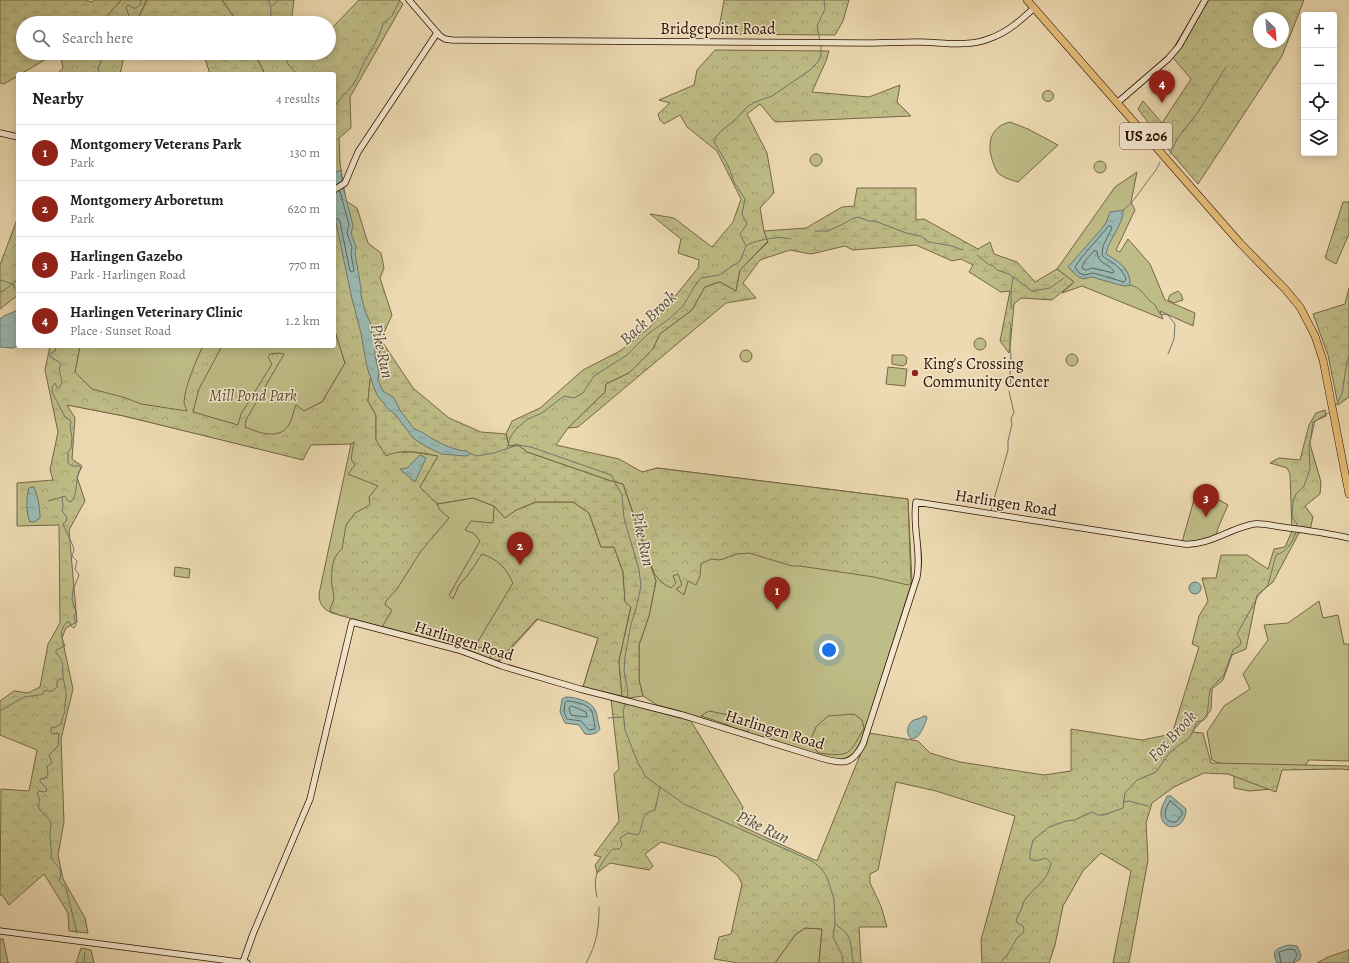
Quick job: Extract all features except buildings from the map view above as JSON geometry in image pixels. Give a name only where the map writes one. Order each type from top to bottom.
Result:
[{"type":"highway","name":"US 206","points":[[1027,0],[1240,243],[1285,289],[1300,307],[1319,346],[1326,369],[1349,494]]},
{"type":"street","name":"Bridgepoint Road","points":[[409,0],[437,33],[445,39],[452,40],[815,43],[918,42],[971,44],[1005,32],[1034,8]]},
{"type":"street","points":[[1117,103],[1168,60],[1206,0]]},
{"type":"street","points":[[336,189],[343,185],[346,181],[358,152],[437,33]]},
{"type":"street","points":[[0,133],[16,137]]},
{"type":"street","name":"Harlingen Road","points":[[245,963],[253,934],[310,799],[352,622],[459,650],[502,666],[580,689],[704,721],[820,758],[847,762],[857,754],[865,738],[917,577],[920,557],[915,521],[916,502],[1184,544],[1204,542],[1256,524],[1300,529],[1349,538]]},
{"type":"street","points":[[0,931],[245,963]]},
{"type":"green space","points":[[0,0],[85,0],[92,2],[94,0],[121,0],[107,16],[16,16],[16,60],[44,60],[24,72],[16,72],[16,77],[4,84],[0,83]]},
{"type":"green space","points":[[121,0],[147,0],[139,16],[107,16]]},
{"type":"green space","points":[[147,0],[222,0],[233,16],[139,16]]},
{"type":"green space","points":[[222,0],[294,0],[292,16],[233,16]]},
{"type":"green space","points":[[359,0],[399,0],[403,4],[350,97],[351,128],[339,138],[340,163],[346,201],[357,208],[368,243],[381,253],[384,268],[380,278],[392,315],[383,335],[383,343],[370,380],[368,401],[376,415],[376,440],[395,452],[412,452],[439,456],[420,487],[449,518],[421,551],[397,589],[386,601],[385,605],[392,610],[382,627],[339,615],[330,611],[334,599],[332,587],[332,566],[338,552],[342,549],[346,525],[355,513],[370,505],[369,497],[378,486],[348,474],[355,465],[351,459],[354,442],[351,444],[311,445],[303,460],[124,416],[67,405],[75,418],[72,459],[82,466],[77,477],[85,501],[69,530],[77,622],[66,628],[62,638],[73,689],[61,739],[64,822],[58,855],[63,879],[85,918],[88,933],[69,931],[68,913],[44,874],[9,905],[2,895],[0,895],[1,789],[29,791],[37,750],[0,735],[0,701],[14,691],[28,693],[40,687],[48,644],[60,623],[59,525],[17,526],[17,483],[53,480],[50,470],[58,432],[45,370],[50,348],[80,348],[75,372],[92,389],[126,398],[141,404],[187,411],[184,402],[186,389],[202,348],[221,348],[199,389],[193,412],[238,425],[241,414],[272,364],[268,357],[270,354],[284,354],[246,420],[245,427],[263,433],[275,434],[286,429],[291,421],[296,405],[304,411],[322,402],[345,363],[336,334],[336,72],[264,72],[258,60],[336,60],[336,24]]},
{"type":"green space","points":[[724,0],[849,0],[843,21],[835,35],[718,34]]},
{"type":"green space","points":[[1202,0],[1304,0],[1289,38],[1289,12],[1253,12],[1253,48],[1285,48],[1282,56],[1198,184],[1155,134],[1156,133],[1138,109],[1143,101],[1162,123],[1191,79],[1170,54]]},
{"type":"green space","points":[[715,50],[829,51],[812,92],[869,97],[900,85],[897,102],[911,116],[775,122],[760,104],[747,114],[767,153],[774,193],[760,208],[764,231],[768,241],[740,270],[736,291],[720,282],[705,287],[692,310],[660,334],[653,349],[629,373],[606,384],[605,392],[568,428],[556,445],[619,459],[642,472],[657,468],[908,499],[911,583],[908,585],[874,577],[792,566],[749,553],[737,554],[720,560],[711,559],[701,564],[700,576],[696,585],[688,581],[684,595],[676,589],[682,585],[678,574],[673,576],[676,583],[671,588],[661,582],[654,573],[623,484],[527,452],[518,445],[509,446],[506,434],[512,421],[540,408],[583,370],[620,351],[650,327],[698,268],[699,260],[678,253],[681,239],[650,214],[674,218],[712,247],[733,222],[741,199],[717,151],[687,127],[680,115],[664,124],[660,120],[658,114],[670,103],[659,100],[694,85],[697,70]]},
{"type":"green space","points":[[61,60],[123,60],[120,72],[59,72],[63,68]]},
{"type":"green space","points":[[205,60],[258,60],[264,72],[209,72]]},
{"type":"green space","points":[[1048,90],[1052,92],[1054,96],[1052,100],[1048,102],[1044,100],[1042,96],[1044,92]]},
{"type":"green space","points":[[1010,122],[1028,129],[1058,145],[1018,182],[1005,178],[998,173],[990,151],[991,138],[994,133],[998,128]]},
{"type":"green space","points":[[816,154],[820,156],[822,160],[820,164],[816,166],[812,164],[810,160],[812,156]]},
{"type":"green space","points":[[1100,161],[1104,163],[1106,167],[1104,171],[1100,173],[1096,171],[1094,167],[1096,163]]},
{"type":"green space","points":[[1137,172],[1131,202],[1135,210],[1116,250],[1120,252],[1128,239],[1150,264],[1165,300],[1195,313],[1193,326],[1160,311],[1163,319],[1082,286],[1062,293],[1074,282],[1057,269],[1115,187]]},
{"type":"green space","points":[[857,188],[916,188],[916,220],[924,219],[978,249],[990,242],[994,254],[1017,262],[1035,282],[1057,269],[1074,282],[1052,300],[1021,298],[1014,304],[1009,353],[1000,341],[1010,291],[1001,292],[969,272],[973,265],[961,259],[952,261],[916,245],[853,250],[845,246],[811,254],[790,250],[760,260],[743,283],[756,298],[726,303],[578,427],[568,428],[605,392],[606,384],[629,373],[653,349],[660,334],[692,310],[705,287],[720,282],[736,291],[740,270],[768,242],[764,231],[806,228],[842,207],[854,206]]},
{"type":"green space","points":[[1343,202],[1349,202],[1349,234],[1336,264],[1325,258]]},
{"type":"green space","points":[[16,222],[16,297],[0,309],[0,265]]},
{"type":"green space","points":[[1349,288],[1349,397],[1338,405],[1328,355],[1313,314],[1345,304]]},
{"type":"green space","points":[[1178,291],[1183,300],[1174,303],[1168,300],[1170,295]]},
{"type":"green space","name":"Mill Pond Park","points":[[336,334],[345,363],[322,402],[304,411],[276,453],[124,416],[68,405],[80,348],[336,348]]},
{"type":"green space","points":[[980,338],[984,340],[986,344],[984,348],[980,350],[976,348],[974,344],[976,340]]},
{"type":"green space","points":[[383,343],[413,388],[449,418],[481,432],[506,434],[509,446],[518,445],[527,452],[623,484],[656,581],[649,616],[639,645],[639,680],[643,696],[630,698],[622,696],[619,661],[631,607],[625,602],[623,572],[614,547],[601,547],[589,513],[573,502],[536,502],[516,510],[505,518],[494,506],[473,498],[437,504],[420,487],[438,456],[399,452],[386,456],[376,440],[376,415],[368,401],[370,380]]},
{"type":"green space","points":[[746,350],[750,352],[752,356],[750,360],[746,362],[742,360],[740,356],[742,352]]},
{"type":"green space","points":[[1072,354],[1076,356],[1078,360],[1076,364],[1072,366],[1068,364],[1066,360],[1068,356]]},
{"type":"green space","points":[[892,355],[904,355],[907,358],[906,364],[903,366],[892,364]]},
{"type":"green space","points":[[888,367],[907,369],[905,386],[886,384]]},
{"type":"green space","points":[[1325,410],[1326,416],[1313,422],[1310,444],[1321,482],[1320,494],[1305,506],[1313,517],[1310,530],[1299,533],[1273,582],[1257,595],[1246,649],[1232,655],[1223,680],[1212,689],[1211,710],[1192,732],[1203,733],[1211,763],[1349,766],[1349,770],[1282,770],[1276,792],[1228,774],[1204,773],[1174,787],[1152,803],[1146,823],[1148,860],[1129,963],[1113,963],[1131,871],[1101,853],[1083,871],[1063,906],[1055,945],[1049,963],[982,963],[981,940],[1015,816],[936,791],[896,782],[878,870],[870,874],[870,883],[881,906],[887,927],[859,927],[861,963],[819,963],[822,929],[805,928],[795,935],[775,963],[738,963],[714,959],[719,937],[731,934],[742,884],[738,876],[717,857],[661,842],[645,854],[653,866],[649,870],[610,863],[597,873],[595,865],[601,857],[594,855],[619,821],[614,774],[619,769],[611,699],[691,721],[743,807],[739,825],[817,861],[869,733],[918,741],[930,753],[960,762],[1044,775],[1071,771],[1071,729],[1142,740],[1172,734],[1199,647],[1192,644],[1199,616],[1208,601],[1202,578],[1216,578],[1221,555],[1247,555],[1268,569],[1274,549],[1285,547],[1292,531],[1290,474],[1287,468],[1270,463],[1279,458],[1300,460],[1309,425],[1316,413]]},
{"type":"green space","points":[[363,437],[437,504],[473,498],[494,506],[619,661],[622,696],[583,687],[598,638],[538,619],[498,663],[467,649],[332,613],[324,608],[320,601],[319,594],[351,444]]},
{"type":"green space","points":[[657,468],[908,499],[912,581],[863,738],[853,754],[842,760],[833,759],[657,705],[643,696],[639,680],[639,645],[649,616],[656,581],[623,484]]},
{"type":"green space","points":[[1199,488],[1228,505],[1216,535],[1200,541],[1182,542],[1197,489]]},
{"type":"green space","points":[[536,502],[573,502],[589,513],[601,547],[614,547],[623,572],[625,601],[631,606],[619,661],[622,696],[583,687],[598,638],[537,619],[498,661],[492,661],[488,649],[478,647],[477,643],[513,583],[504,568],[493,559],[482,554],[468,575],[459,585],[453,599],[449,595],[480,541],[473,533],[465,530],[471,521],[493,523],[494,506],[505,518],[516,510]]},
{"type":"green space","points":[[175,567],[190,569],[189,578],[174,576]]},
{"type":"green space","points":[[1319,601],[1323,618],[1338,615],[1344,644],[1349,644],[1349,761],[1309,760],[1304,767],[1277,768],[1272,789],[1249,791],[1234,788],[1234,774],[1227,766],[1212,760],[1207,732],[1224,706],[1250,689],[1243,674],[1268,640],[1264,625],[1288,623]]},
{"type":"green space","points":[[709,711],[734,716],[750,725],[748,732],[701,716]]},
{"type":"green space","points":[[854,714],[862,720],[864,728],[851,749],[843,754],[837,755],[818,753],[810,741],[816,727],[828,716]]},
{"type":"green space","points":[[805,928],[822,929],[819,963],[775,963],[795,935]]},
{"type":"green space","points":[[0,939],[3,939],[9,963],[0,963]]},
{"type":"green space","points":[[81,948],[91,950],[94,963],[76,963]]},
{"type":"green space","points":[[1349,950],[1349,963],[1317,963],[1328,957]]},
{"type":"water","points":[[341,170],[343,187],[353,225],[351,233],[356,247],[355,253],[361,295],[365,311],[372,326],[371,331],[374,339],[375,356],[379,372],[378,380],[383,391],[394,398],[401,412],[414,429],[449,447],[467,451],[470,454],[466,456],[441,454],[413,438],[395,414],[388,409],[377,395],[367,367],[361,333],[352,299],[336,223],[336,172]]},
{"type":"water","points":[[1123,210],[1123,215],[1106,254],[1123,266],[1130,279],[1130,285],[1123,286],[1092,277],[1083,279],[1077,276],[1068,267],[1103,227],[1110,212]]},
{"type":"water","points":[[16,311],[16,347],[13,348],[0,347],[0,319]]},
{"type":"water","points":[[420,455],[426,458],[415,482],[400,469],[407,468]]},
{"type":"water","points":[[34,487],[38,498],[40,518],[34,522],[30,522],[27,510],[27,501],[29,488]]},
{"type":"water","points":[[1195,582],[1199,584],[1201,588],[1199,592],[1195,594],[1191,592],[1189,588],[1191,584]]},
{"type":"water","points":[[566,697],[582,700],[593,707],[597,714],[600,729],[599,731],[594,734],[585,734],[579,725],[565,723],[560,712],[562,699]]},
{"type":"water","points":[[924,716],[927,718],[921,732],[917,737],[911,739],[908,732],[909,725],[912,721]]},
{"type":"water","points":[[1167,796],[1171,796],[1186,809],[1185,816],[1182,821],[1179,825],[1174,827],[1166,825],[1161,815],[1162,807]]},
{"type":"water","points":[[1288,945],[1297,946],[1301,955],[1300,959],[1294,963],[1277,963],[1274,955],[1276,951]]},
{"type":"waterway","points":[[129,16],[126,7],[129,5],[136,8],[140,5],[141,0]]},
{"type":"waterway","name":"Pike Run","points":[[268,0],[271,6],[271,16]]},
{"type":"waterway","points":[[272,6],[279,0]]},
{"type":"waterway","points":[[336,104],[356,80],[383,24],[392,16],[400,0]]},
{"type":"waterway","name":"Back Brook","points":[[820,41],[817,26],[825,9],[824,0]]},
{"type":"waterway","name":"Back Brook","points":[[507,448],[510,438],[516,429],[528,419],[542,413],[564,396],[574,398],[583,393],[594,376],[627,355],[648,334],[669,319],[683,306],[701,278],[719,275],[740,261],[746,246],[740,234],[747,224],[742,214],[745,199],[734,182],[728,165],[714,142],[722,130],[733,122],[748,106],[772,96],[810,70],[818,62],[821,56],[821,44]]},
{"type":"waterway","points":[[99,72],[98,69],[101,60]]},
{"type":"waterway","name":"Pike Run","points":[[286,60],[295,72]]},
{"type":"waterway","points":[[1170,154],[1177,139],[1198,112],[1226,67]]},
{"type":"waterway","points":[[1123,210],[1135,199],[1155,172],[1160,162]]},
{"type":"waterway","points":[[815,231],[828,231],[858,217],[869,221],[875,221],[906,233],[921,236],[929,242],[952,246],[963,250]]},
{"type":"waterway","points":[[747,245],[756,241],[772,238],[791,239]]},
{"type":"waterway","points":[[977,255],[997,270],[1009,274],[1032,291],[1050,288],[1064,278]]},
{"type":"waterway","points":[[1011,309],[1011,290],[1013,278]]},
{"type":"waterway","points":[[0,280],[13,284],[15,289]]},
{"type":"waterway","points":[[0,292],[16,281]]},
{"type":"waterway","points":[[1130,285],[1139,289],[1155,305],[1160,314],[1168,315],[1175,324],[1174,339],[1168,354]]},
{"type":"waterway","points":[[1009,322],[1011,325],[1010,384]]},
{"type":"waterway","points":[[55,348],[56,350],[50,354],[50,357],[59,362],[61,365],[59,368],[62,383],[59,388],[57,388],[55,383],[52,387],[52,392],[65,417],[70,420],[71,423],[72,438],[71,448],[68,452],[68,463],[72,466],[79,466],[81,468],[75,494],[71,502],[68,501],[65,496],[62,497],[62,511],[67,520],[63,524],[73,546],[74,550],[72,556],[77,561],[75,569],[79,575],[73,590],[72,600],[76,612],[74,616],[76,624],[74,628],[69,622],[64,625],[62,640],[65,646],[56,650],[62,664],[66,693],[65,712],[61,724],[54,728],[52,727],[51,729],[51,733],[59,733],[58,746],[49,755],[52,763],[47,766],[48,774],[46,778],[40,779],[40,782],[46,787],[47,791],[39,791],[37,793],[40,800],[40,810],[48,818],[51,824],[51,858],[61,870],[59,881],[66,888],[77,933]]},
{"type":"waterway","name":"Fox Brook","points":[[1335,407],[1342,394],[1349,356]]},
{"type":"waterway","points":[[991,510],[1008,450],[1008,441],[1012,424],[1011,418],[1014,413],[1009,391]]},
{"type":"waterway","name":"Fox Brook","points":[[1297,527],[1297,524],[1292,517],[1293,502],[1296,494],[1304,486],[1310,469],[1309,446],[1315,421],[1330,412]]},
{"type":"waterway","name":"Pike Run","points":[[469,453],[477,456],[494,453],[518,445],[531,447],[611,475],[622,495],[624,518],[639,570],[641,586],[631,624],[625,657],[624,671],[628,693],[627,699]]},
{"type":"waterway","points":[[48,501],[62,497]]},
{"type":"waterway","name":"Fox Brook","points":[[1000,963],[1006,957],[1017,938],[1023,933],[1023,926],[1016,922],[1023,903],[1047,875],[1051,863],[1046,858],[1035,861],[1030,859],[1033,840],[1049,827],[1066,821],[1075,820],[1092,812],[1098,815],[1104,815],[1123,808],[1125,793],[1137,780],[1156,772],[1170,752],[1190,737],[1197,722],[1204,720],[1207,717],[1210,689],[1224,675],[1233,650],[1240,645],[1241,641],[1237,634],[1258,596],[1268,585],[1276,555],[1284,551],[1289,546],[1296,532]]},
{"type":"waterway","points":[[0,711],[24,697],[43,694],[45,690],[52,691],[57,687],[57,681],[63,679]]},
{"type":"waterway","name":"Pike Run","points":[[626,702],[623,711],[625,730],[638,763],[646,777],[684,804],[810,860],[820,867],[827,877],[834,899],[835,923],[833,937],[842,955],[843,963]]},
{"type":"waterway","points":[[608,718],[624,717]]},
{"type":"waterway","points":[[597,897],[595,885],[596,875],[600,866],[612,850],[621,848],[622,844],[620,838],[628,833],[638,835],[641,830],[644,816],[655,810],[660,787]]},
{"type":"waterway","points":[[1123,802],[1129,801],[1148,806]]},
{"type":"waterway","points":[[586,963],[593,949],[597,936],[599,907]]},
{"type":"waterway","name":"Fox Brook","points":[[835,923],[849,937],[854,963]]},
{"type":"waterway","points":[[84,963],[85,952]]},
{"type":"place","name":"Harlingen Veterinary Clinic","points":[[1162,103]]},
{"type":"place","name":"King's Crossing Community Center","points":[[915,373]]},
{"type":"place","name":"Harlingen Gazebo","points":[[1206,517]]},
{"type":"place","name":"Montgomery Arboretum","points":[[520,565]]},
{"type":"place","name":"Montgomery Veterans Park","points":[[777,610]]}]
